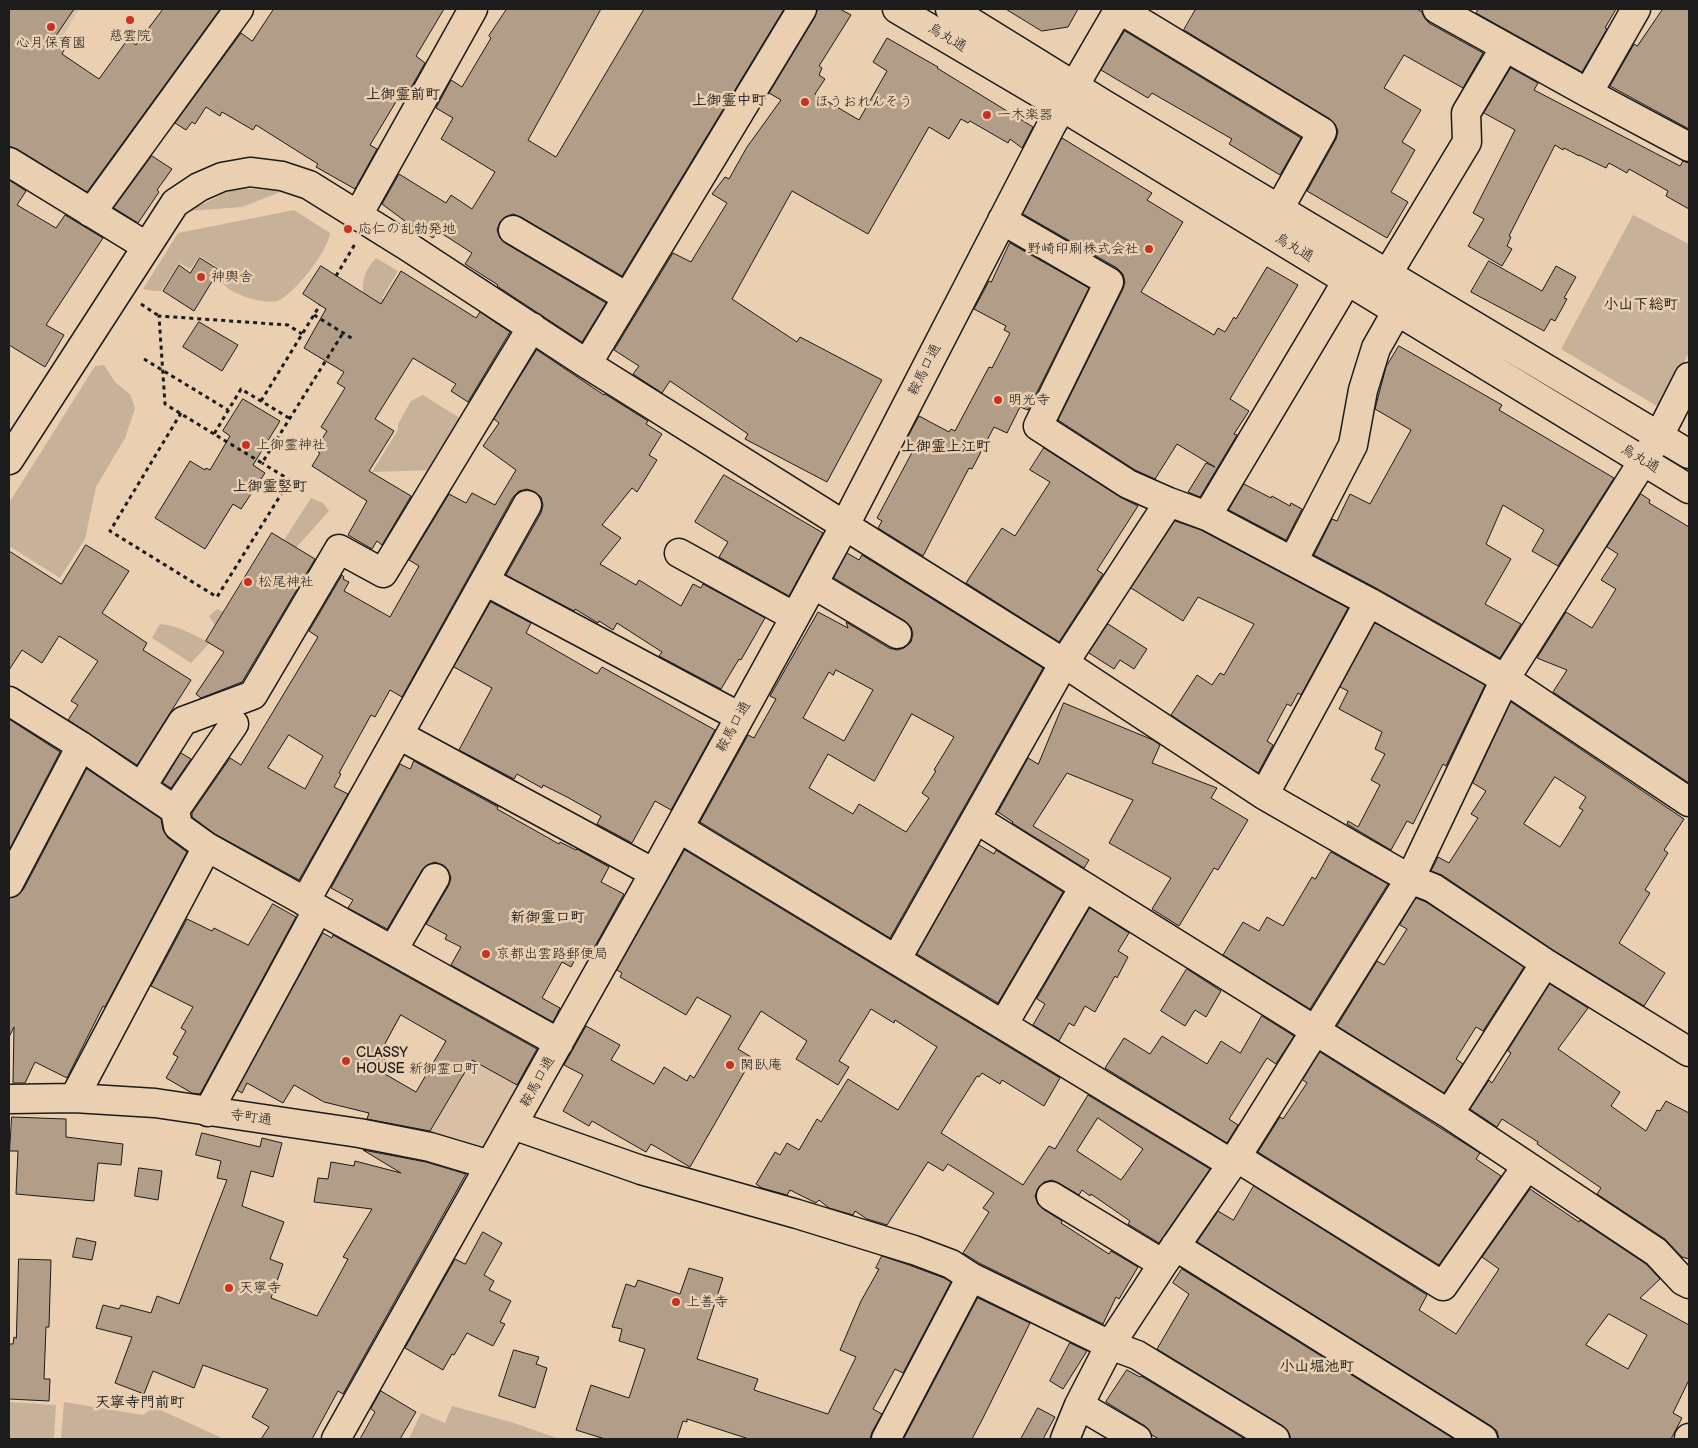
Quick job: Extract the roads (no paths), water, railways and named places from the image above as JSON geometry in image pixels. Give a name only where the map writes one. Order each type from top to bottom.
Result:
[{"type":"main road","points":[[91,213],[239,9]]},
{"type":"main road","points":[[363,218],[472,9]]},
{"type":"main road","points":[[587,364],[802,9]]},
{"type":"main road","name":"烏丸通","points":[[897,9],[1279,208],[1689,454]]},
{"type":"main road","name":"烏丸通","points":[[950,9],[1068,97],[1346,280],[1689,489]]},
{"type":"main road","points":[[1119,9],[1322,132],[1279,208]]},
{"type":"main road","name":"鞍馬口通","points":[[336,1439],[654,873],[813,584],[1051,126],[1119,9]]},
{"type":"main road","points":[[1437,9],[1689,147]]},
{"type":"main road","points":[[1588,93],[1636,9]]},
{"type":"main road","points":[[1388,273],[1466,142],[1466,113],[1505,46]]},
{"type":"main road","points":[[9,162],[146,246]]},
{"type":"main road","points":[[9,460],[174,203],[198,187],[222,177],[250,172],[282,176],[309,185],[407,246],[587,364],[1064,663],[1264,795],[1410,879],[1433,888],[1545,963],[1689,1052]]},
{"type":"main road","points":[[1002,220],[1109,282],[1038,426],[1128,484],[1207,516],[1369,602],[1505,679],[1689,802]]},
{"type":"main road","points":[[513,230],[627,297]]},
{"type":"main road","points":[[1207,516],[1360,256]]},
{"type":"main road","points":[[1293,561],[1353,445],[1363,390],[1376,348],[1397,311]]},
{"type":"main road","points":[[142,786],[183,721],[252,695],[339,549],[383,572],[532,327]]},
{"type":"main road","points":[[1065,1439],[1079,1405],[1110,1345],[1234,1160],[1410,879],[1505,679],[1660,436],[1689,377]]},
{"type":"main road","points":[[896,960],[1064,663],[1169,502]]},
{"type":"main road","points":[[208,1112],[311,905],[399,735],[527,505]]},
{"type":"main road","points":[[679,553],[795,616]]},
{"type":"main road","points":[[485,581],[740,717]]},
{"type":"main road","points":[[813,584],[897,634]]},
{"type":"main road","points":[[1264,795],[1369,602]]},
{"type":"main road","points":[[9,701],[142,786],[175,810],[178,826],[207,847],[559,1043]]},
{"type":"main road","points":[[175,810],[234,724]]},
{"type":"main road","points":[[399,735],[654,873]]},
{"type":"main road","points":[[9,883],[81,746]]},
{"type":"main road","points":[[976,819],[1449,1114],[1656,1252],[1686,1282]]},
{"type":"main road","points":[[679,828],[1003,1025],[1234,1160],[1443,1286],[1527,1166]]},
{"type":"main road","points":[[74,1098],[207,847]]},
{"type":"main road","points":[[393,950],[435,878]]},
{"type":"main road","points":[[1003,1025],[1084,887]]},
{"type":"main road","points":[[1449,1114],[1545,963]]},
{"type":"main road","name":"寺町通","points":[[9,1099],[74,1098],[155,1103],[359,1133],[430,1147],[490,1165]]},
{"type":"main road","points":[[513,1125],[641,1170],[797,1214],[914,1250],[951,1264],[971,1277],[1110,1345],[1137,1355],[1275,1439]]},
{"type":"main road","points":[[1051,1196],[1169,1255],[1484,1439]]},
{"type":"main road","points":[[886,1439],[971,1277]]},
{"type":"main road","points":[[1079,1405],[1137,1439]]},
{"type":"place","name":"慈雲院","points":[[130,20]]},
{"type":"place","name":"心月保育園","points":[[51,27]]},
{"type":"place","name":"ほうおれんそう","points":[[805,102]]},
{"type":"place","name":"一木楽器","points":[[987,115]]},
{"type":"place","name":"応仁の乱勃発地","points":[[348,229]]},
{"type":"place","name":"野崎印刷株式会社","points":[[1149,249]]},
{"type":"place","name":"神輿舎","points":[[201,277]]},
{"type":"place","name":"明光寺","points":[[998,400]]},
{"type":"place","name":"上御霊神社","points":[[246,445]]},
{"type":"place","name":"松尾神社","points":[[248,582]]},
{"type":"place","name":"京都出雲路郵便局","points":[[486,954]]},
{"type":"place","name":"CLASSY HOUSE 新御霊口町","points":[[346,1061]]},
{"type":"place","name":"閑臥庵","points":[[730,1065]]},
{"type":"place","name":"天寧寺","points":[[229,1288]]},
{"type":"place","name":"上善寺","points":[[676,1302]]},
{"type":"district","name":"上御霊前町","points":[[403,95]]},
{"type":"district","name":"上御霊中町","points":[[729,101]]},
{"type":"district","name":"小山下総町","points":[[1641,305]]},
{"type":"district","name":"上御霊上江町","points":[[946,447]]},
{"type":"district","name":"上御霊竪町","points":[[270,487]]},
{"type":"district","name":"新御霊口町","points":[[548,918]]},
{"type":"district","name":"小山堀池町","points":[[1317,1367]]},
{"type":"district","name":"天寧寺門前町","points":[[140,1403]]}]
